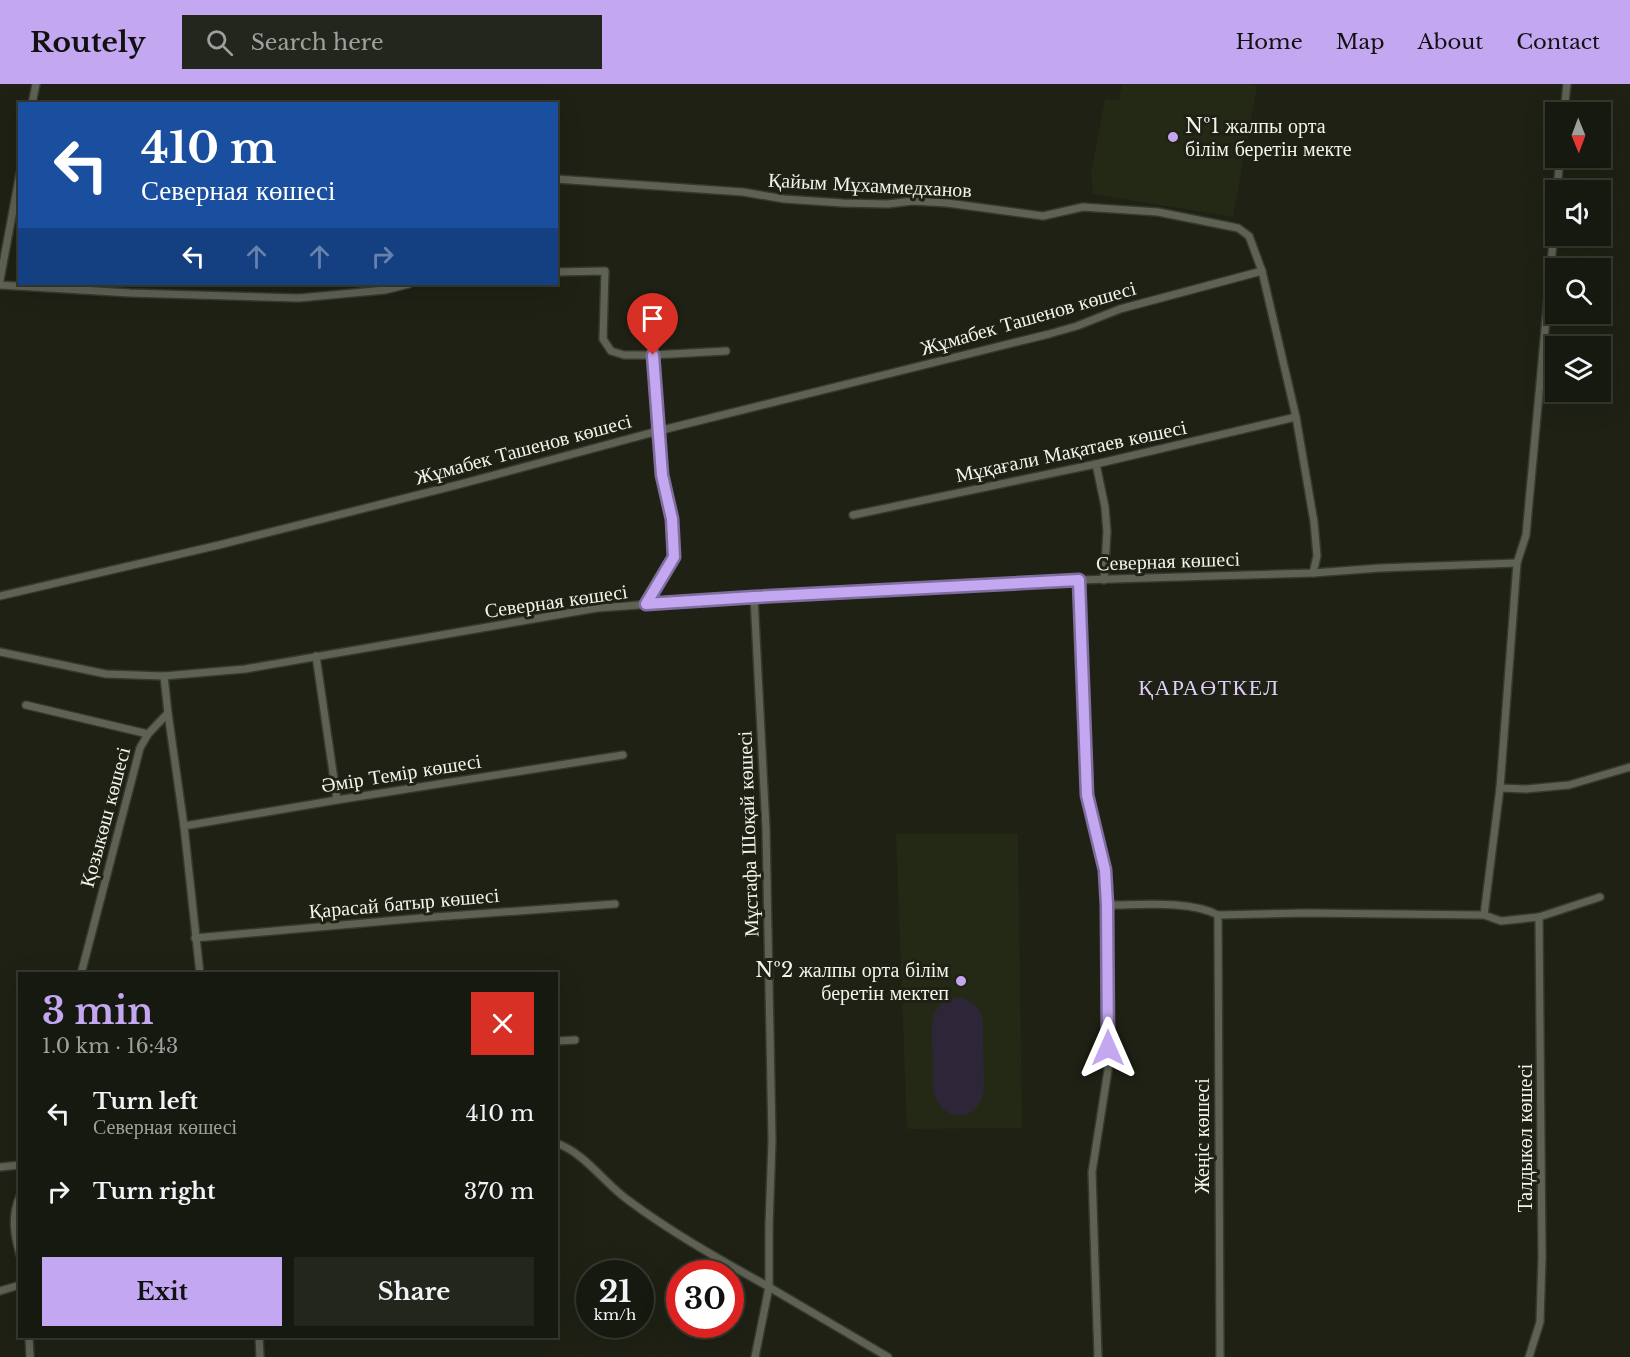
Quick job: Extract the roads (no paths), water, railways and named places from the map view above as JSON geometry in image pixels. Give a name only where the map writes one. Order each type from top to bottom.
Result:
[{"type":"street","points":[[32,102],[36,84]]},
{"type":"street","points":[[1565,102],[1567,84]]},
{"type":"street","name":"Қайым Мұхаммедханов","points":[[558,179],[744,192],[784,199],[843,203],[888,204],[913,201],[1043,216],[1083,207],[1158,212],[1238,228],[1248,236],[1262,271]]},
{"type":"street","points":[[0,280],[18,184]]},
{"type":"street","points":[[1484,915],[1500,788],[1517,563],[1526,535],[1553,246]]},
{"type":"street","points":[[558,272],[605,271],[603,339],[611,351],[624,355],[726,351]]},
{"type":"street","points":[[1262,271],[1296,417],[1314,522],[1317,556],[1313,573]]},
{"type":"street","name":"Жұмабек Ташенов көшесі","points":[[0,596],[231,542],[658,431],[1048,334],[1077,326],[1120,309],[1262,271]]},
{"type":"street","points":[[0,285],[130,293],[299,298],[385,290],[405,285]]},
{"type":"street","points":[[646,604],[674,557],[672,519],[662,475],[653,355]]},
{"type":"street","name":"Мұқағали Мақатаев көшесі","points":[[853,514],[1096,464],[1296,417]]},
{"type":"street","points":[[1096,464],[1107,524],[1104,580]]},
{"type":"street","name":"Северная көшесі","points":[[0,652],[106,674],[165,676],[245,669],[597,608],[754,597],[1079,580],[1313,573],[1517,563]]},
{"type":"street","points":[[1079,580],[1087,795],[1105,870],[1107,905],[1108,1070],[1092,1172],[1098,1357]]},
{"type":"street","name":"Мұстафа Шоқай көшесі","points":[[754,597],[766,828],[772,1140],[768,1226],[769,1287],[754,1357]]},
{"type":"street","points":[[316,656],[337,800]]},
{"type":"street","points":[[165,676],[200,972]]},
{"type":"street","points":[[26,705],[148,734]]},
{"type":"street","name":"Қозыкөш көшесі","points":[[82,972],[140,748],[148,734],[168,712]]},
{"type":"street","name":"Әмір Темір көшесі","points":[[184,826],[623,755]]},
{"type":"street","points":[[1500,788],[1526,789],[1569,785],[1630,767]]},
{"type":"street","points":[[1107,905],[1190,906],[1206,909],[1218,915],[1306,913],[1484,915],[1501,921],[1539,916],[1600,897]]},
{"type":"street","name":"Қарасай батыр көшесі","points":[[195,938],[615,904]]},
{"type":"street","name":"Жеңіс көшесі","points":[[1218,915],[1220,1357]]},
{"type":"street","name":"Талдыкөл көшесі","points":[[1529,1357],[1540,1322],[1542,1257],[1539,916]]},
{"type":"street","points":[[558,1041],[575,1040]]},
{"type":"street","points":[[558,1144],[569,1148],[626,1199],[694,1245],[888,1357]]},
{"type":"street","points":[[0,1167],[18,1165]]},
{"type":"street","points":[[18,1200],[14,1208],[14,1231],[18,1247]]},
{"type":"street","points":[[0,1292],[18,1286]]},
{"type":"street","points":[[29,1338],[30,1357]]},
{"type":"street","points":[[259,1338],[260,1357]]},
{"type":"place","name":"№1 жалпы орта білім беретін мекте","points":[[1173,137]]},
{"type":"place","name":"№2 жалпы орта білім беретін мектеп","points":[[961,981]]},
{"type":"district","name":"ҚАРАӨТКЕЛ","points":[[1209,687]]}]
